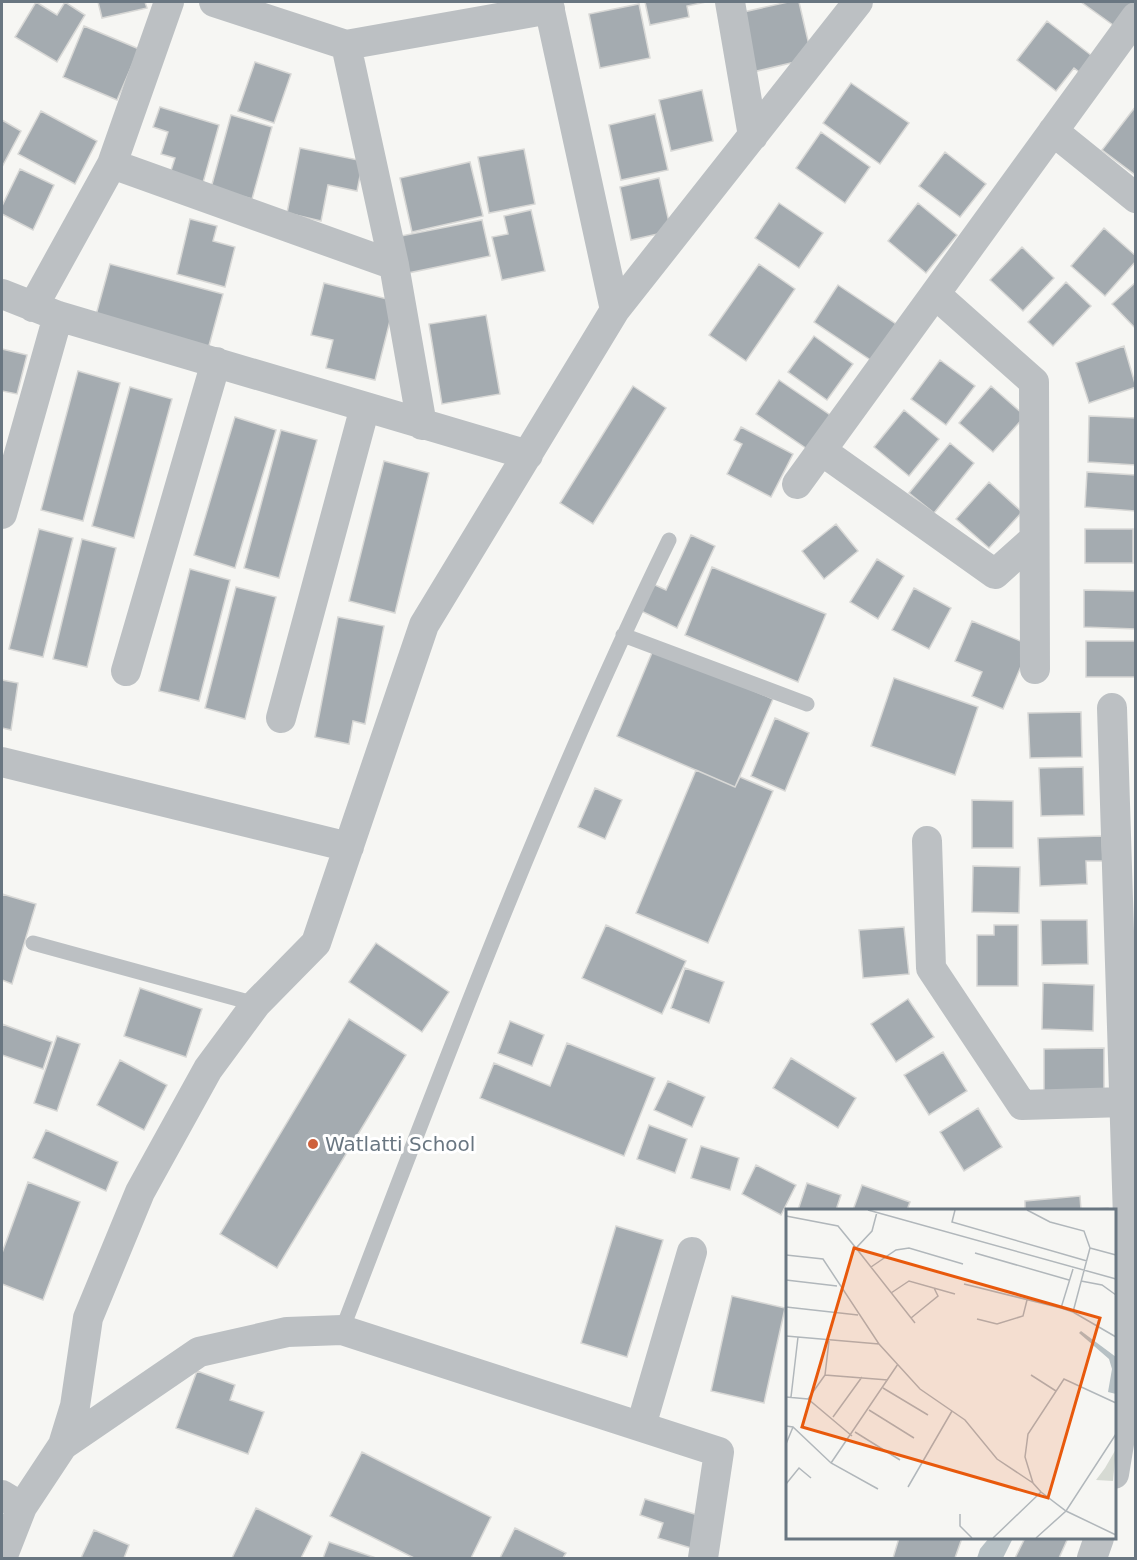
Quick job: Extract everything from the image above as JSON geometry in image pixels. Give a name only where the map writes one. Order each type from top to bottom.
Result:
[{"type":"street","points":[[2,514],[46,311],[112,164],[169,2]]},
{"type":"street","points":[[214,2],[346,45],[549,5],[615,310]]},
{"type":"street","points":[[730,2],[753,136]]},
{"type":"street","points":[[63,1445],[75,1406],[88,1318],[140,1192],[208,1069],[256,1004],[316,943],[424,625],[615,310],[858,2]]},
{"type":"street","points":[[797,484],[1136,17]]},
{"type":"street","points":[[346,45],[394,265],[422,424]]},
{"type":"street","points":[[1053,131],[1136,198]]},
{"type":"street","points":[[112,164],[394,265]]},
{"type":"street","points":[[2,294],[46,311],[528,455]]},
{"type":"street","points":[[935,294],[1034,382],[1035,669]]},
{"type":"street","points":[[126,671],[216,362]]},
{"type":"street","points":[[281,718],[365,407]]},
{"type":"street","points":[[822,451],[995,574],[1034,539]]},
{"type":"street","points":[[1112,708],[1133,1314],[1132,1389],[1116,1465]]},
{"type":"street","points":[[2,762],[349,847]]},
{"type":"street","points":[[927,841],[931,968],[1022,1105],[1125,1102]]},
{"type":"street","points":[[641,1426],[692,1252]]},
{"type":"street","points":[[2,1558],[12,1501],[63,1445],[199,1352],[287,1332],[342,1330],[719,1452],[703,1558]]},
{"type":"street","points":[[1092,1558],[1099,1539]]},
{"type":"lane","points":[[342,1330],[481,968],[622,635],[669,540]]},
{"type":"lane","points":[[622,635],[807,704]]},
{"type":"lane","points":[[33,943],[256,1004]]},
{"type":"shaded area","points":[[988,1539],[1012,1539],[1003,1558],[977,1558],[980,1549]]},
{"type":"building","points":[[36,2],[57,15],[65,2],[85,15],[57,62],[15,37]]},
{"type":"building","points":[[98,2],[145,2],[147,8],[102,18]]},
{"type":"building","points":[[645,2],[706,2],[687,6],[689,17],[650,25]]},
{"type":"building","points":[[788,2],[799,2],[812,58],[753,72],[739,13]]},
{"type":"building","points":[[1081,2],[1136,2],[1136,9],[1120,30]]},
{"type":"building","points":[[639,4],[650,58],[600,68],[589,14]]},
{"type":"building","points":[[1047,21],[1096,59],[1083,75],[1074,68],[1056,91],[1017,60]]},
{"type":"building","points":[[84,26],[139,49],[117,100],[63,77]]},
{"type":"building","points":[[255,62],[291,74],[274,123],[238,111]]},
{"type":"building","points":[[851,83],[909,123],[880,164],[823,123]]},
{"type":"building","points":[[702,90],[713,141],[671,151],[659,100]]},
{"type":"building","points":[[1136,106],[1136,172],[1134,174],[1102,150]]},
{"type":"building","points":[[160,107],[219,125],[201,190],[168,180],[175,158],[161,154],[168,132],[153,127]]},
{"type":"building","points":[[41,111],[97,141],[75,184],[18,154]]},
{"type":"building","points":[[655,114],[668,170],[621,180],[609,125]]},
{"type":"building","points":[[231,115],[272,127],[252,199],[211,188]]},
{"type":"building","points":[[2,120],[21,131],[2,167]]},
{"type":"building","points":[[821,132],[870,167],[845,203],[796,168]]},
{"type":"building","points":[[300,148],[363,161],[357,191],[328,185],[321,221],[287,213]]},
{"type":"building","points":[[524,149],[535,204],[489,213],[478,157]]},
{"type":"building","points":[[945,152],[986,184],[960,217],[919,186]]},
{"type":"building","points":[[470,162],[483,216],[412,232],[400,178]]},
{"type":"building","points":[[20,169],[54,185],[33,230],[2,214],[2,206]]},
{"type":"building","points":[[659,178],[671,231],[631,240],[620,187]]},
{"type":"building","points":[[779,203],[823,233],[799,268],[755,238]]},
{"type":"building","points":[[918,203],[957,235],[926,273],[888,241]]},
{"type":"building","points":[[531,210],[545,271],[502,280],[492,237],[508,234],[504,216]]},
{"type":"building","points":[[190,219],[217,226],[213,241],[235,247],[225,287],[177,274]]},
{"type":"building","points":[[482,220],[490,256],[408,273],[401,236]]},
{"type":"building","points":[[1104,228],[1136,256],[1136,261],[1105,296],[1071,266]]},
{"type":"building","points":[[1022,247],[1054,278],[1023,311],[990,280]]},
{"type":"building","points":[[110,264],[223,294],[207,353],[96,315]]},
{"type":"building","points":[[759,264],[795,289],[746,361],[709,335]]},
{"type":"building","points":[[1066,282],[1091,306],[1053,346],[1028,322]]},
{"type":"building","points":[[1136,282],[1136,329],[1112,304]]},
{"type":"building","points":[[324,283],[395,301],[375,380],[326,368],[333,340],[311,335]]},
{"type":"building","points":[[838,285],[899,326],[875,363],[814,322]]},
{"type":"building","points":[[486,315],[500,394],[442,404],[429,324]]},
{"type":"building","points":[[814,336],[853,364],[827,400],[788,372]]},
{"type":"building","points":[[1124,346],[1136,387],[1089,403],[1076,363]]},
{"type":"building","points":[[2,349],[27,355],[17,394],[2,391]]},
{"type":"building","points":[[940,360],[975,386],[946,425],[911,399]]},
{"type":"building","points":[[78,371],[120,383],[83,521],[41,510]]},
{"type":"building","points":[[779,380],[836,419],[813,453],[756,414]]},
{"type":"building","points":[[633,386],[666,408],[593,524],[560,503]]},
{"type":"building","points":[[991,386],[1025,416],[993,452],[959,423]]},
{"type":"building","points":[[130,387],[172,399],[134,538],[92,526]]},
{"type":"building","points":[[904,410],[939,439],[909,476],[874,447]]},
{"type":"building","points":[[1089,416],[1136,418],[1136,465],[1088,462]]},
{"type":"building","points":[[235,417],[276,430],[235,568],[194,555]]},
{"type":"building","points":[[741,427],[793,454],[771,497],[727,474],[742,444],[734,440]]},
{"type":"building","points":[[281,430],[317,440],[279,578],[244,568]]},
{"type":"building","points":[[950,443],[974,463],[934,513],[909,493]]},
{"type":"building","points":[[384,461],[429,473],[395,613],[349,601]]},
{"type":"building","points":[[1087,472],[1136,475],[1135,511],[1085,507]]},
{"type":"building","points":[[989,482],[1022,512],[989,548],[956,519]]},
{"type":"building","points":[[836,524],[858,551],[824,579],[802,551]]},
{"type":"building","points":[[39,529],[73,538],[43,657],[9,649]]},
{"type":"building","points":[[1085,529],[1133,529],[1133,563],[1085,563]]},
{"type":"building","points":[[691,535],[715,546],[677,628],[641,611],[653,584],[666,590]]},
{"type":"building","points":[[82,539],[116,548],[87,667],[53,659]]},
{"type":"building","points":[[877,559],[904,576],[878,619],[850,602]]},
{"type":"building","points":[[712,567],[826,614],[798,682],[685,635]]},
{"type":"building","points":[[190,569],[230,580],[199,701],[159,691]]},
{"type":"building","points":[[236,587],[276,597],[245,719],[205,708]]},
{"type":"building","points":[[914,588],[951,608],[929,649],[892,630]]},
{"type":"building","points":[[1084,590],[1136,591],[1136,629],[1084,627]]},
{"type":"building","points":[[338,617],[384,626],[365,724],[353,721],[349,744],[315,737]]},
{"type":"building","points":[[972,621],[1030,645],[1003,709],[972,696],[982,672],[955,661]]},
{"type":"building","points":[[1086,641],[1136,641],[1136,677],[1086,677]]},
{"type":"building","points":[[654,648],[773,699],[735,787],[617,736]]},
{"type":"building","points":[[894,678],[978,707],[955,775],[871,746]]},
{"type":"building","points":[[2,680],[18,683],[11,730],[2,728]]},
{"type":"building","points":[[1081,712],[1082,757],[1030,758],[1028,713]]},
{"type":"building","points":[[775,718],[809,733],[785,791],[751,776]]},
{"type":"building","points":[[1083,767],[1084,815],[1041,816],[1039,768]]},
{"type":"building","points":[[696,770],[735,787],[740,777],[773,791],[708,943],[636,913]]},
{"type":"building","points":[[595,788],[622,800],[605,839],[578,827]]},
{"type":"building","points":[[972,800],[1013,801],[1013,848],[972,848]]},
{"type":"building","points":[[1102,836],[1103,861],[1086,861],[1087,884],[1040,886],[1038,838]]},
{"type":"building","points":[[973,866],[1020,867],[1019,913],[972,912]]},
{"type":"building","points":[[2,894],[36,904],[12,984],[2,980]]},
{"type":"building","points":[[1041,920],[1087,920],[1088,964],[1042,965]]},
{"type":"building","points":[[606,925],[686,961],[662,1014],[582,978]]},
{"type":"building","points":[[994,925],[1018,925],[1018,986],[977,986],[977,935],[994,935]]},
{"type":"building","points":[[904,927],[909,974],[863,978],[859,930]]},
{"type":"building","points":[[376,943],[449,992],[422,1032],[349,982]]},
{"type":"building","points":[[685,968],[724,982],[709,1023],[671,1008]]},
{"type":"building","points":[[1043,983],[1094,985],[1093,1031],[1042,1029]]},
{"type":"building","points":[[140,988],[202,1009],[186,1057],[124,1036]]},
{"type":"building","points":[[908,999],[934,1037],[896,1062],[871,1024]]},
{"type":"building","name":"Watlatti School","points":[[349,1019],[406,1055],[277,1268],[220,1234]]},
{"type":"building","points":[[510,1021],[544,1035],[532,1066],[498,1053]]},
{"type":"building","points":[[2,1024],[52,1042],[43,1069],[2,1055]]},
{"type":"building","points":[[57,1036],[80,1044],[57,1111],[34,1103]]},
{"type":"building","points":[[567,1043],[655,1078],[624,1156],[480,1098],[494,1063],[550,1086]]},
{"type":"building","points":[[1104,1048],[1104,1093],[1044,1094],[1044,1049]]},
{"type":"building","points":[[943,1052],[967,1091],[929,1115],[904,1075]]},
{"type":"building","points":[[791,1058],[856,1098],[838,1128],[773,1088]]},
{"type":"building","points":[[120,1060],[167,1085],[144,1130],[97,1105]]},
{"type":"building","points":[[668,1081],[705,1097],[692,1127],[654,1110]]},
{"type":"building","points":[[978,1108],[1002,1147],[964,1171],[940,1132]]},
{"type":"building","points":[[649,1125],[687,1139],[675,1173],[637,1159]]},
{"type":"building","points":[[46,1130],[118,1162],[106,1191],[33,1158]]},
{"type":"building","points":[[701,1146],[739,1158],[730,1190],[691,1178]]},
{"type":"building","points":[[756,1165],[796,1185],[781,1215],[742,1194]]},
{"type":"building","points":[[28,1182],[80,1202],[43,1300],[2,1284],[2,1253]]},
{"type":"building","points":[[807,1183],[841,1195],[836,1209],[798,1209]]},
{"type":"building","points":[[862,1185],[910,1202],[907,1209],[853,1209]]},
{"type":"building","points":[[1080,1196],[1081,1209],[1025,1209],[1025,1201]]},
{"type":"building","points":[[616,1226],[663,1240],[627,1357],[581,1343]]},
{"type":"building","points":[[732,1296],[785,1308],[764,1403],[711,1391]]},
{"type":"building","points":[[197,1371],[235,1385],[230,1400],[264,1412],[248,1454],[176,1428]]},
{"type":"building","points":[[362,1452],[491,1517],[471,1558],[414,1558],[330,1516]]},
{"type":"building","points":[[645,1499],[701,1516],[691,1548],[658,1538],[663,1523],[640,1515]]},
{"type":"building","points":[[256,1508],[312,1536],[301,1558],[232,1558]]},
{"type":"building","points":[[515,1528],[566,1553],[563,1558],[500,1558]]},
{"type":"building","points":[[94,1530],[129,1545],[124,1558],[81,1558]]},
{"type":"building","points":[[899,1539],[962,1539],[955,1558],[893,1558]]},
{"type":"building","points":[[1024,1539],[1068,1539],[1059,1558],[1015,1558]]},
{"type":"building","points":[[329,1542],[376,1558],[323,1558]]},
{"type":"place","name":"Watlatti School","points":[[313,1144]]}]
